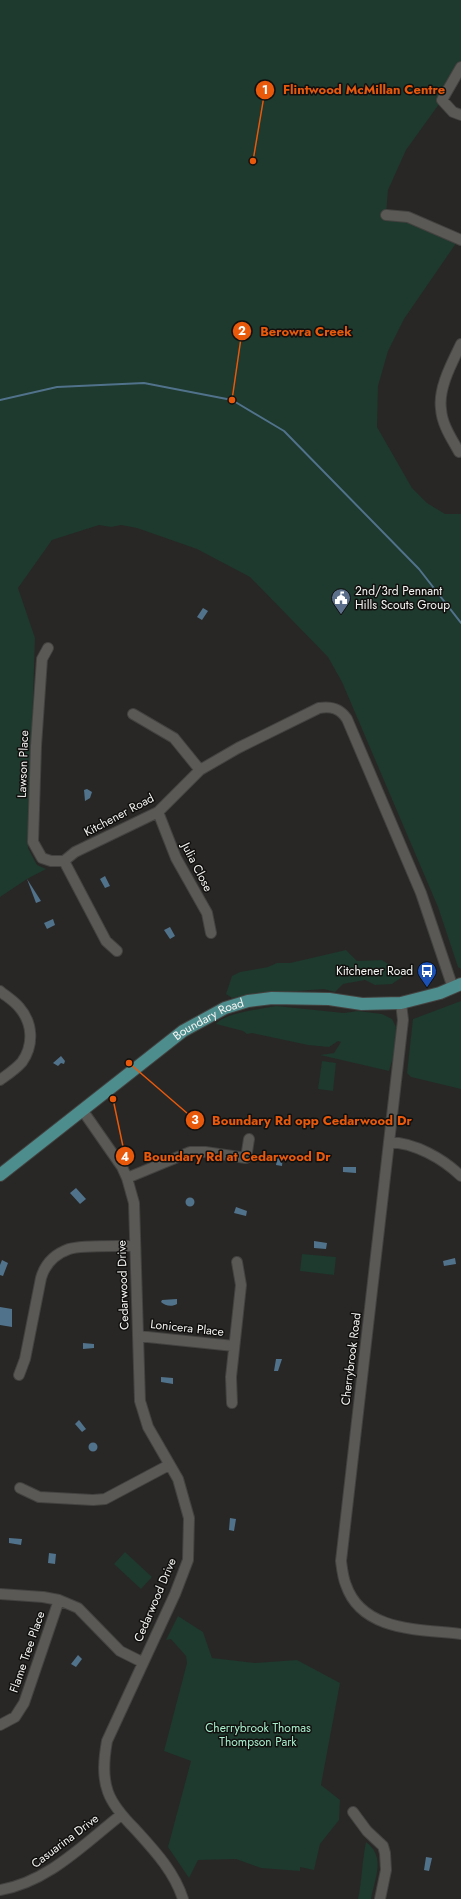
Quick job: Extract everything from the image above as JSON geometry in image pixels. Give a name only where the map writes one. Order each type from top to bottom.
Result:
[{"type":"main road","name":"Boundary Road","points":[[0,1175],[183,1031],[224,1008],[248,1001],[272,998],[329,999],[362,1004],[401,1003],[440,993],[457,986]]},
{"type":"street","points":[[461,67],[442,100],[453,112],[461,115]]},
{"type":"street","points":[[386,215],[408,217],[461,240]]},
{"type":"street","points":[[459,452],[444,423],[440,399],[442,390],[461,344]]},
{"type":"street","name":"Lawson Place","points":[[48,648],[42,659],[36,746],[33,842],[42,858],[51,861],[64,861]]},
{"type":"street","name":"Kitchener Road","points":[[64,861],[75,852],[158,812],[200,770],[238,748],[318,708],[334,708],[344,714],[421,893],[457,986]]},
{"type":"street","points":[[133,714],[174,738],[200,770]]},
{"type":"street","name":"Julia Close","points":[[158,812],[176,858],[207,913],[211,933]]},
{"type":"street","points":[[64,861],[106,941],[117,951]]},
{"type":"street","points":[[0,991],[26,1015],[30,1027],[31,1041],[22,1062],[0,1080]]},
{"type":"street","name":"Cherrybrook Road","points":[[401,1003],[403,1020],[341,1561],[345,1584],[350,1595],[358,1606],[370,1617],[395,1626],[461,1634]]},
{"type":"street","name":"Cedarwood Drive","points":[[82,1111],[115,1156],[127,1178],[134,1203],[139,1388],[144,1414],[153,1437],[178,1479],[189,1518],[188,1560],[107,1741],[103,1767],[108,1792],[121,1815],[158,1855],[178,1884],[183,1899]]},
{"type":"street","points":[[127,1178],[190,1152],[205,1152],[246,1158],[249,1139]]},
{"type":"street","points":[[389,1142],[406,1144],[415,1147],[446,1164],[461,1176]]},
{"type":"street","points":[[19,1375],[25,1359],[41,1278],[47,1265],[56,1256],[70,1249],[134,1246]]},
{"type":"street","name":"Lonicera Place","points":[[232,1403],[231,1377],[241,1285],[237,1262]]},
{"type":"street","name":"Lonicera Place","points":[[138,1336],[234,1346]]},
{"type":"street","points":[[20,1488],[39,1497],[93,1500],[105,1499],[169,1465]]},
{"type":"street","points":[[0,1594],[42,1597],[59,1600],[78,1608],[120,1651],[142,1662]]},
{"type":"street","name":"Flame Tree Place","points":[[0,1725],[15,1717],[24,1703],[59,1600]]},
{"type":"street","points":[[353,1812],[367,1831],[383,1846],[386,1870],[380,1899]]},
{"type":"street","name":"Casuarina Drive","points":[[0,1890],[18,1887],[47,1874],[121,1815]]},
{"type":"green space","points":[[0,0],[461,0],[461,67],[442,100],[406,150],[388,190],[386,215],[459,239],[404,319],[388,351],[378,386],[377,427],[412,488],[427,503],[445,514],[461,514],[461,969],[458,967],[438,907],[342,682],[328,657],[250,577],[197,549],[137,528],[121,525],[111,527],[99,525],[52,540],[18,588],[35,638],[28,848],[37,865],[46,869],[27,879],[0,897]]},
{"type":"green space","points":[[346,950],[357,961],[382,960],[405,975],[392,984],[375,985],[365,980],[343,984],[335,992],[324,989],[247,995],[232,998],[226,994],[232,976],[240,972],[268,967],[277,963],[290,963]]},
{"type":"green space","points":[[461,1001],[461,1089],[411,1077],[407,1073],[413,1019]]},
{"type":"green space","points":[[276,1006],[344,1013],[358,1011],[382,1014],[392,1019],[396,1027],[395,1051],[389,1071],[320,1055],[334,1053],[341,1042],[338,1041],[329,1047],[308,1045],[252,1033],[247,1034],[243,1031],[216,1024],[220,1020],[235,1014]]},
{"type":"green space","points":[[322,1061],[336,1063],[333,1091],[318,1089]]},
{"type":"green space","points":[[302,1254],[336,1257],[334,1275],[300,1271]]},
{"type":"green space","points":[[125,1552],[152,1577],[141,1589],[114,1564]]},
{"type":"green space","name":"Cherrybrook Thomas Thompson Park","points":[[178,1616],[203,1632],[212,1658],[255,1663],[297,1660],[340,1683],[321,1785],[340,1800],[339,1820],[320,1844],[314,1870],[300,1867],[300,1871],[261,1868],[236,1859],[198,1860],[189,1878],[168,1847],[191,1761],[164,1751],[187,1663],[186,1656],[171,1639],[166,1640]]},
{"type":"green space","points":[[366,1842],[376,1854],[378,1868],[371,1899],[358,1899],[364,1856]]},
{"type":"water","points":[[203,608],[208,611],[202,620],[197,617]]},
{"type":"water","points":[[87,789],[92,792],[90,798],[85,801],[84,790]]},
{"type":"water","points":[[105,876],[110,886],[105,888],[100,879]]},
{"type":"water","points":[[27,879],[41,901],[36,903]]},
{"type":"water","points":[[53,919],[55,925],[47,929],[44,923]]},
{"type":"water","points":[[170,927],[175,936],[170,939],[164,930]]},
{"type":"water","points":[[61,1056],[65,1061],[64,1064],[61,1063],[58,1066],[53,1063]]},
{"type":"water","points":[[278,1154],[283,1154],[282,1166],[276,1165]]},
{"type":"water","points":[[343,1167],[356,1167],[356,1173],[343,1172]]},
{"type":"water","points":[[76,1188],[86,1199],[80,1204],[70,1193]]},
{"type":"water","points":[[188,1198],[192,1198],[194,1202],[192,1206],[188,1206],[186,1204],[186,1200]]},
{"type":"water","points":[[236,1207],[247,1211],[246,1216],[234,1213]]},
{"type":"water","points":[[314,1241],[327,1243],[326,1249],[314,1248]]},
{"type":"water","points":[[455,1258],[456,1264],[444,1266],[443,1261]]},
{"type":"water","points":[[2,1260],[8,1263],[3,1276],[0,1275],[0,1265]]},
{"type":"water","points":[[177,1299],[177,1304],[173,1306],[161,1302],[162,1300]]},
{"type":"water","points":[[0,1307],[12,1309],[12,1327],[0,1325]]},
{"type":"water","points":[[83,1343],[94,1344],[94,1348],[83,1349]]},
{"type":"water","points":[[276,1359],[282,1359],[278,1371],[274,1371]]},
{"type":"water","points":[[161,1377],[173,1378],[173,1384],[161,1382]]},
{"type":"water","points":[[79,1420],[86,1429],[82,1432],[75,1424]]},
{"type":"water","points":[[91,1443],[95,1443],[97,1447],[95,1451],[91,1451],[89,1449],[89,1445]]},
{"type":"water","points":[[230,1518],[236,1519],[234,1531],[229,1530]]},
{"type":"water","points":[[9,1538],[22,1539],[21,1545],[9,1543]]},
{"type":"water","points":[[49,1553],[56,1554],[55,1564],[48,1563]]},
{"type":"water","points":[[78,1655],[82,1659],[76,1667],[71,1664]]},
{"type":"water","points":[[426,1857],[432,1858],[429,1871],[424,1870]]},
{"type":"waterway","points":[[0,400],[57,387],[144,383],[232,400],[284,431],[419,569],[461,623]]},
{"type":"place","name":"Flintwood McMillan Centre","points":[[253,161]]},
{"type":"place","name":"Berowra Creek","points":[[232,400]]},
{"type":"place","name":"2nd/3rd Pennant Hills Scouts Group","points":[[341,615]]},
{"type":"place","name":"Kitchener Road","points":[[427,988]]},
{"type":"place","name":"Boundary Rd opp Cedarwood Dr","points":[[129,1063]]},
{"type":"place","name":"Boundary Rd at Cedarwood Dr","points":[[113,1099]]}]
